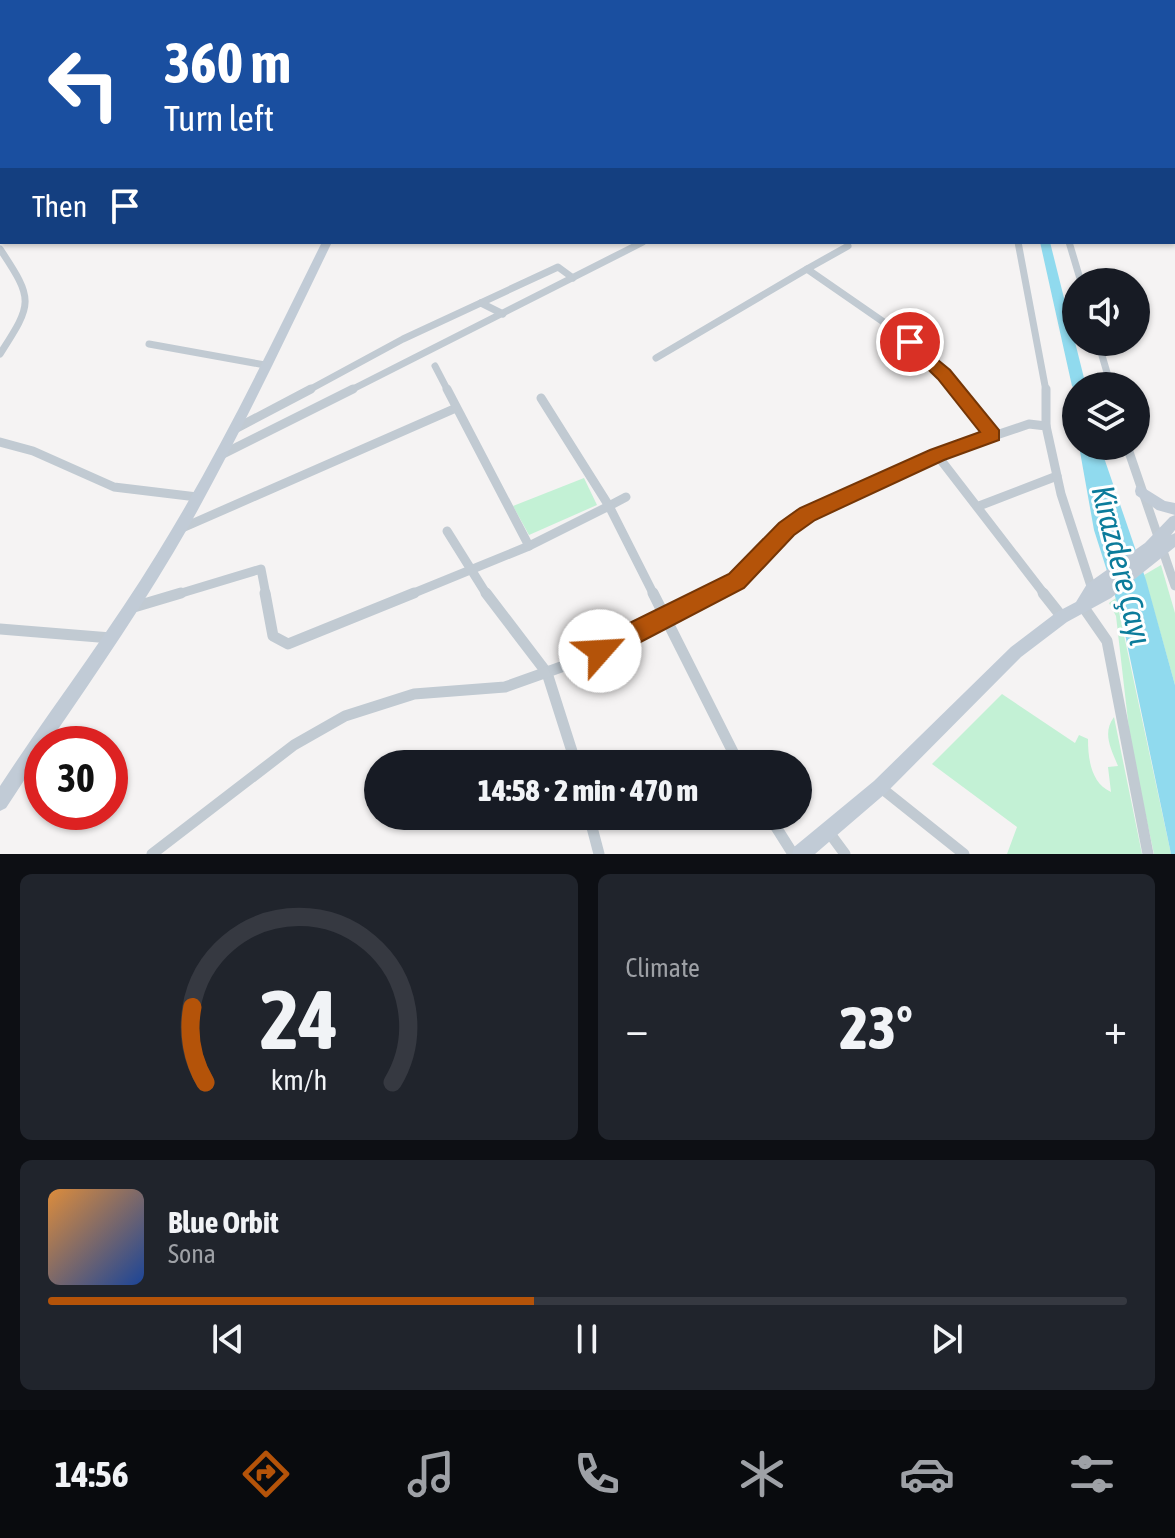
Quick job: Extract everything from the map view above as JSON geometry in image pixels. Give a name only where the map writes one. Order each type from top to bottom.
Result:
[{"type":"main road","points":[[0,802],[112,638],[180,529],[234,430],[326,244]]},
{"type":"main road","points":[[1141,491],[1162,506],[1175,509]]},
{"type":"main road","points":[[801,854],[880,787],[972,693],[1099,588],[1161,545],[1175,521]]},
{"type":"street","points":[[220,455],[639,244]]},
{"type":"street","points":[[1018,244],[1046,389],[1046,426],[1057,476],[1099,588]]},
{"type":"street","points":[[1070,244],[1077,268]]},
{"type":"street","points":[[656,358],[848,246]]},
{"type":"street","points":[[0,249],[28,292],[28,307],[0,354]]},
{"type":"street","points":[[0,268],[10,265]]},
{"type":"street","points":[[234,430],[383,349],[558,267],[573,278]]},
{"type":"street","points":[[807,269],[873,312],[919,351],[944,374],[992,435]]},
{"type":"street","points":[[481,303],[503,314]]},
{"type":"street","points":[[149,344],[265,365]]},
{"type":"street","points":[[435,366],[529,546]]},
{"type":"street","points":[[541,398],[609,506],[663,620],[732,750]]},
{"type":"street","points":[[180,529],[456,408]]},
{"type":"street","points":[[152,854],[294,745],[345,716],[404,696],[490,690],[547,673],[663,620],[746,575],[767,548],[796,521],[937,455],[1029,424],[1046,426]]},
{"type":"street","points":[[0,442],[33,451],[114,487],[197,497]]},
{"type":"street","points":[[937,455],[1062,617]]},
{"type":"street","points":[[1131,460],[1175,586]]},
{"type":"street","points":[[979,506],[1057,476]]},
{"type":"street","points":[[132,607],[261,569],[273,636],[285,644],[470,572],[626,497]]},
{"type":"street","points":[[447,531],[470,572],[547,673],[572,750]]},
{"type":"street","points":[[1081,605],[1107,641],[1148,854]]},
{"type":"street","points":[[0,629],[112,638]]},
{"type":"street","points":[[880,787],[964,854]]},
{"type":"street","points":[[593,830],[599,854]]},
{"type":"street","points":[[778,830],[793,854]]},
{"type":"street","points":[[828,831],[845,854]]},
{"type":"green space","points":[[584,478],[597,505],[529,535],[513,506]]},
{"type":"green space","points":[[1161,565],[1175,613],[1175,685],[1144,575]]},
{"type":"green space","points":[[1116,598],[1171,854],[1154,854],[1131,747],[1116,616],[1109,603]]},
{"type":"green space","points":[[1002,694],[1075,743],[1079,735],[1088,739],[1095,777],[1111,792],[1108,767],[1118,766],[1108,735],[1114,717],[1142,854],[1007,854],[1017,827],[932,764]]},
{"type":"water","points":[[1082,460],[1105,460],[1146,580],[1175,685],[1175,854],[1171,854],[1121,615],[1094,530]]},
{"type":"waterway","name":"Kirazdere Çayı","points":[[1045,244],[1076,372]]},
{"type":"route","points":[[600,651],[713,596],[746,575],[786,529],[808,514],[937,455],[992,435],[944,374],[910,342]]}]
